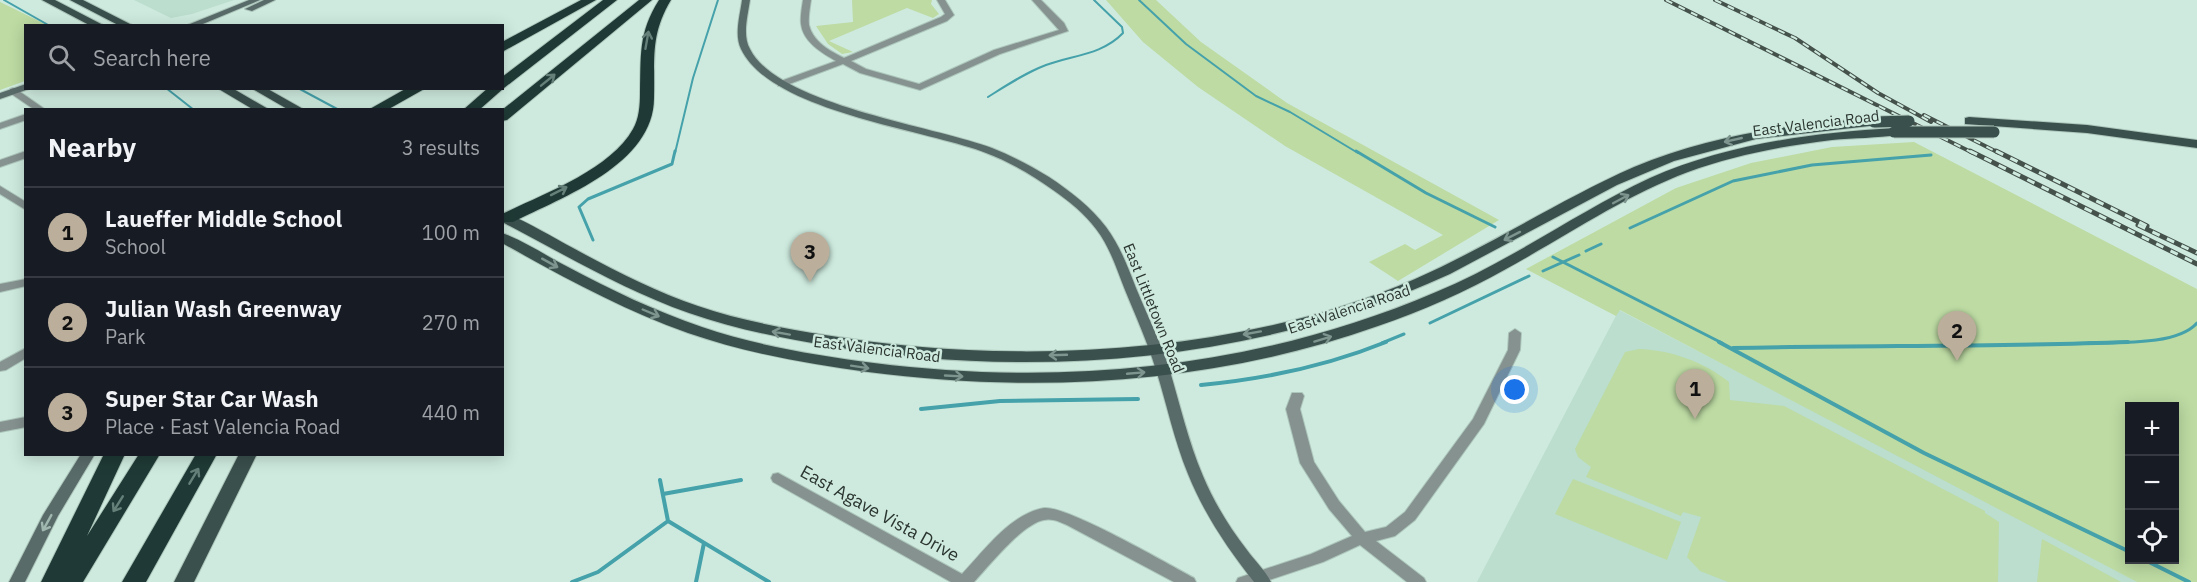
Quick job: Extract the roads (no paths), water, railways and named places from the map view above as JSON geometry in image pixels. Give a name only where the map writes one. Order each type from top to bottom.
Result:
[{"type":"highway","points":[[504,47],[590,0]]},
{"type":"highway","points":[[504,82],[611,0]]},
{"type":"highway","points":[[504,115],[646,0]]},
{"type":"highway","points":[[504,218],[593,173],[621,153],[638,133],[647,113],[647,38],[654,18],[665,0]]},
{"type":"highway","points":[[379,108],[414,90]]},
{"type":"highway","points":[[472,108],[495,90]]},
{"type":"highway","points":[[53,582],[114,456]]},
{"type":"highway","points":[[70,582],[149,456]]},
{"type":"highway","points":[[134,582],[206,456]]},
{"type":"main road","points":[[47,0],[96,24]]},
{"type":"main road","points":[[75,0],[125,24]]},
{"type":"main road","points":[[216,90],[236,108]]},
{"type":"main road","points":[[226,90],[260,108]]},
{"type":"main road","points":[[260,90],[294,108]]},
{"type":"main road","name":"East Valencia Road","points":[[504,218],[655,293],[693,309],[772,331],[855,346],[1030,356],[1155,349],[1302,323],[1393,294],[1443,272],[1620,180],[1681,154],[1737,139],[1874,122],[1970,121],[2087,129],[2197,144]]},
{"type":"main road","name":"East Valencia Road","points":[[504,238],[598,289],[666,320],[720,338],[790,355],[896,372],[990,378],[1108,375],[1236,360],[1320,340],[1399,314],[1449,292],[1653,182],[1712,160],[1798,141],[1894,132],[1994,132],[2107,140],[2197,153]]},
{"type":"main road","points":[[184,582],[247,456]]},
{"type":"street","points":[[194,24],[256,0]]},
{"type":"street","points":[[211,24],[271,0]]},
{"type":"street","name":"East Littletown Road","points":[[746,0],[742,20],[746,51],[756,66],[781,84],[798,94],[830,106],[988,150],[1033,172],[1053,185],[1093,219],[1107,236],[1155,349],[1188,458],[1202,490],[1255,580]]},
{"type":"street","points":[[807,0],[805,25],[824,51],[863,71],[920,87],[997,52],[1064,31],[1036,0]]},
{"type":"street","points":[[781,84],[871,51],[950,15],[941,0]]},
{"type":"street","points":[[0,96],[24,88]]},
{"type":"street","points":[[13,92],[39,108]]},
{"type":"street","points":[[0,126],[24,118]]},
{"type":"street","points":[[0,164],[24,155]]},
{"type":"street","points":[[0,189],[24,206]]},
{"type":"street","points":[[0,288],[24,282]]},
{"type":"street","points":[[1255,580],[1317,558],[1362,538],[1390,532],[1410,516],[1479,421],[1514,350],[1515,333]]},
{"type":"street","points":[[1,367],[24,353]]},
{"type":"street","points":[[1297,396],[1293,409],[1307,463],[1334,505],[1362,538],[1418,582]]},
{"type":"street","points":[[0,427],[24,422]]},
{"type":"street","points":[[17,582],[51,514],[87,456]]},
{"type":"street","name":"East Agave Vista Drive","points":[[778,478],[964,582]]},
{"type":"street","points":[[964,582],[1020,528],[1036,517],[1053,514],[1072,520],[1188,582]]},
{"type":"waterway","points":[[4,0],[46,24]]},
{"type":"waterway","points":[[675,153],[693,78],[718,0]]},
{"type":"waterway","points":[[988,97],[1046,65],[1087,54],[1106,46],[1123,33],[1122,27],[1094,0]]},
{"type":"waterway","points":[[1139,0],[1186,44],[1256,96],[1290,112],[1358,153]]},
{"type":"waterway","points":[[169,90],[191,108]]},
{"type":"waterway","points":[[302,90],[335,108]]},
{"type":"waterway","points":[[593,240],[579,207],[588,199],[672,164],[675,151]]},
{"type":"waterway","points":[[1356,151],[1426,193],[1495,227]]},
{"type":"waterway","points":[[1630,228],[1733,181],[1812,165],[1931,155]]},
{"type":"waterway","points":[[1586,251],[1601,244]]},
{"type":"waterway","points":[[1563,262],[1579,255]]},
{"type":"waterway","points":[[1553,257],[1563,262]]},
{"type":"waterway","points":[[1543,271],[1563,262]]},
{"type":"waterway","points":[[1563,262],[1722,343]]},
{"type":"waterway","points":[[1430,323],[1529,276]]},
{"type":"waterway","points":[[2121,342],[2176,336],[2197,323]]},
{"type":"waterway","points":[[1382,343],[1404,334]]},
{"type":"waterway","points":[[1201,385],[1248,379],[1318,365],[1386,342]]},
{"type":"waterway","points":[[1719,342],[1924,453],[2125,550]]},
{"type":"waterway","points":[[1733,348],[2121,342]]},
{"type":"waterway","points":[[2088,343],[2121,342]]},
{"type":"waterway","points":[[2121,342],[2128,342]]},
{"type":"waterway","points":[[921,409],[1000,401],[1138,399]]},
{"type":"waterway","points":[[660,480],[668,521]]},
{"type":"waterway","points":[[663,494],[741,480]]},
{"type":"waterway","points":[[572,582],[598,572],[668,521]]},
{"type":"waterway","points":[[668,521],[769,582]]},
{"type":"waterway","points":[[696,582],[704,543]]},
{"type":"waterway","points":[[2153,564],[2189,582]]},
{"type":"railway","points":[[1666,0],[1973,153]]},
{"type":"railway","points":[[1715,0],[1795,38],[1878,93],[1931,122]]},
{"type":"railway","points":[[1924,115],[1999,153]]},
{"type":"railway","points":[[1970,151],[2197,264]]},
{"type":"railway","points":[[1996,151],[2147,226]]},
{"type":"railway","points":[[2138,225],[2197,253]]},
{"type":"place","name":"Super Star Car Wash","points":[[810,282]]},
{"type":"place","name":"Julian Wash Greenway","points":[[1957,361]]},
{"type":"place","name":"Laueffer Middle School","points":[[1695,419]]}]
